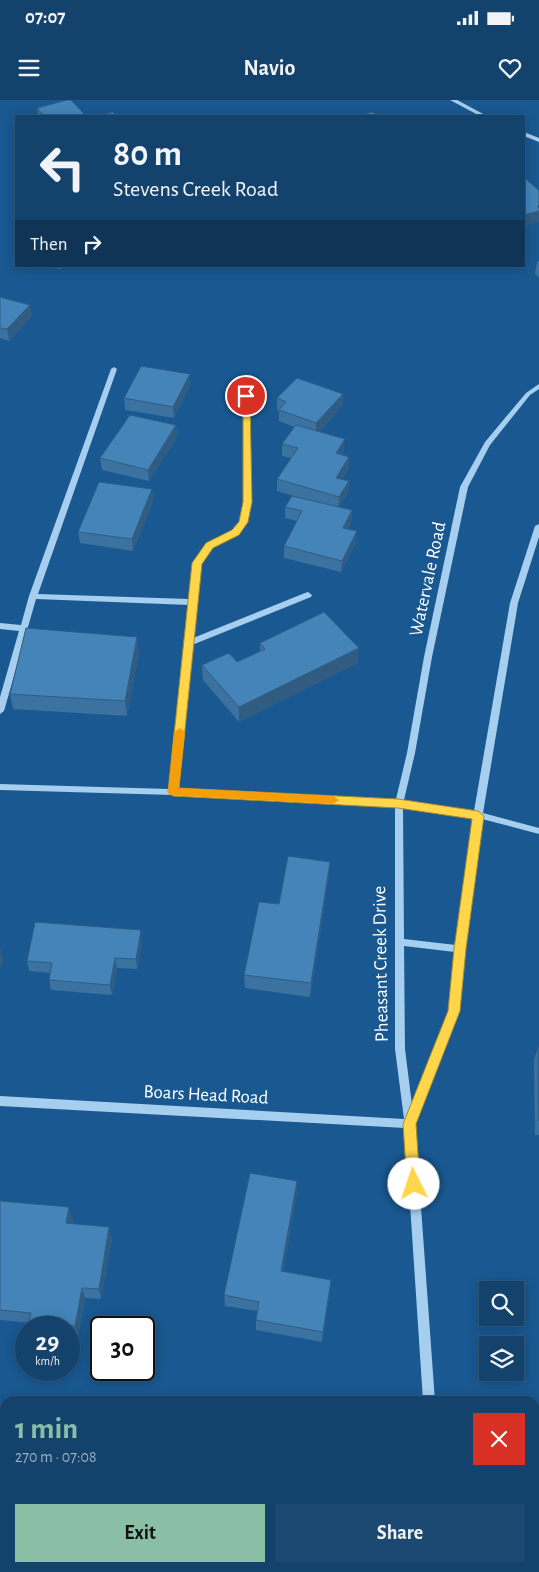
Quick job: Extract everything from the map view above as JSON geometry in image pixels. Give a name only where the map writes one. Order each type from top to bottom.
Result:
[{"type":"street","points":[[453,100],[482,115]]},
{"type":"street","points":[[525,134],[539,140]]},
{"type":"street","points":[[0,711],[22,628],[114,369]]},
{"type":"street","points":[[173,792],[197,563],[209,546],[235,532],[243,522],[248,502],[246,379]]},
{"type":"street","name":"Watervale Road","points":[[398,803],[411,753],[428,657],[464,487],[487,444],[528,394],[539,386]]},
{"type":"street","points":[[478,816],[514,603],[539,526]]},
{"type":"street","points":[[189,643],[308,595]]},
{"type":"street","points":[[33,596],[193,602]]},
{"type":"street","points":[[0,626],[22,628]]},
{"type":"street","points":[[0,787],[173,792],[398,803],[478,816],[539,831]]},
{"type":"street","name":"Pheasant Creek Drive","points":[[398,803],[400,1049],[410,1124],[429,1396]]},
{"type":"street","name":"Pheasant Creek Drive","points":[[410,1124],[454,1011],[460,949],[478,816]]},
{"type":"street","points":[[399,942],[460,949]]},
{"type":"street","name":"Boars Head Road","points":[[0,1101],[410,1124]]},
{"type":"building","points":[[71,100],[85,115],[43,115],[37,108]]},
{"type":"building","points":[[113,112],[116,115],[102,115]]},
{"type":"building","points":[[373,112],[376,115],[360,115]]},
{"type":"building","points":[[525,178],[539,191],[539,206],[537,206],[539,211],[525,215]]},
{"type":"building","points":[[0,297],[30,305],[7,329],[0,328]]},
{"type":"building","points":[[141,366],[190,374],[173,407],[124,398]]},
{"type":"building","points":[[297,378],[343,394],[316,423],[279,410],[286,402],[277,398]]},
{"type":"building","points":[[130,415],[176,425],[148,470],[100,458]]},
{"type":"building","points":[[296,425],[345,439],[336,453],[349,457],[336,478],[349,481],[339,497],[277,479],[298,448],[282,444]]},
{"type":"building","points":[[99,482],[152,489],[132,539],[78,532]]},
{"type":"building","points":[[292,496],[352,510],[343,528],[357,531],[342,561],[284,546],[302,511],[285,507]]},
{"type":"building","points":[[324,612],[359,648],[239,707],[202,665],[229,653],[237,662],[265,649],[260,643]]},
{"type":"building","points":[[26,628],[137,637],[125,701],[10,694]]},
{"type":"building","points":[[288,856],[330,862],[311,983],[244,975],[259,902],[279,904]]},
{"type":"building","points":[[35,922],[141,930],[136,959],[115,958],[110,985],[49,980],[52,963],[27,961]]},
{"type":"building","points":[[538,1047],[539,1047],[539,1121]]},
{"type":"building","points":[[250,1173],[297,1181],[281,1271],[331,1280],[323,1332],[256,1320],[259,1302],[224,1295]]},
{"type":"building","points":[[0,1201],[69,1207],[66,1223],[109,1227],[99,1289],[82,1288],[77,1316],[30,1316],[31,1313],[0,1310]]},
{"type":"slow traffic","points":[[180,732],[173,792],[333,800]]},
{"type":"route","points":[[246,396],[248,502],[243,522],[235,532],[209,546],[197,563],[173,792],[398,803],[478,816],[460,949],[454,1011],[410,1124],[414,1184]]}]
